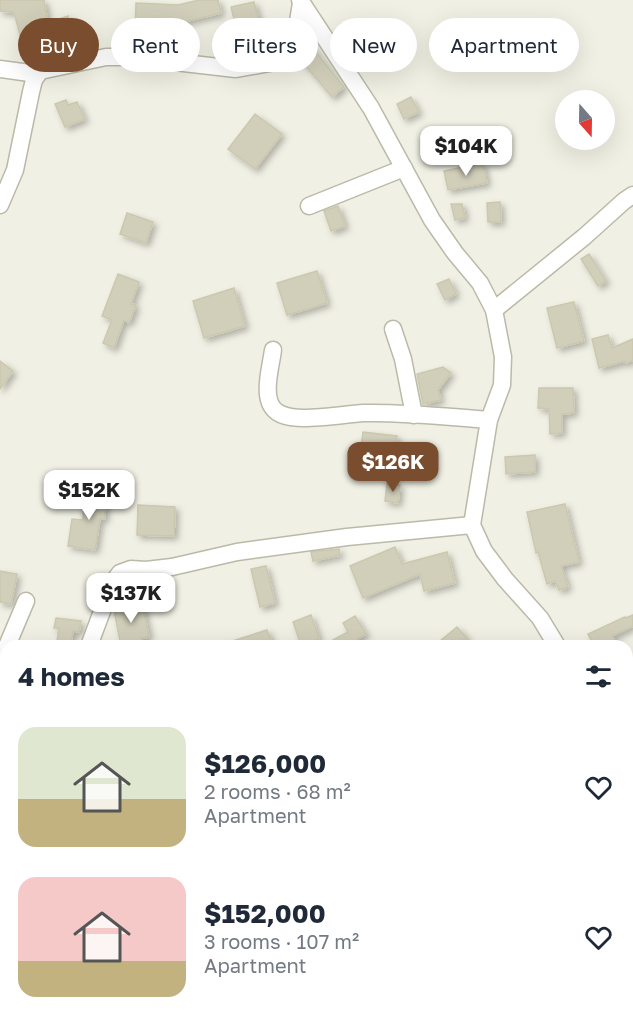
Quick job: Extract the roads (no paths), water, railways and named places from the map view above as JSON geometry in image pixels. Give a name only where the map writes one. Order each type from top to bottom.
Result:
[{"type":"street","points":[[0,205],[15,170],[34,80],[40,71],[106,57],[131,57],[236,69],[275,62],[285,57],[294,45],[301,1]]},
{"type":"street","points":[[301,1],[371,108],[432,220],[480,283],[494,310],[503,357],[502,385],[489,420],[472,525],[484,551],[505,579],[540,618],[553,640]]},
{"type":"street","points":[[0,69],[37,74]]},
{"type":"street","points":[[309,206],[404,168]]},
{"type":"street","points":[[494,310],[633,195]]},
{"type":"street","points":[[393,329],[403,359],[414,414]]},
{"type":"street","points":[[273,351],[267,392],[270,403],[277,412],[288,416],[306,418],[366,413],[489,420]]},
{"type":"street","points":[[91,640],[113,582],[120,573],[126,570],[172,567],[237,552],[347,537],[472,525]]},
{"type":"street","points":[[10,640],[26,601]]}]
